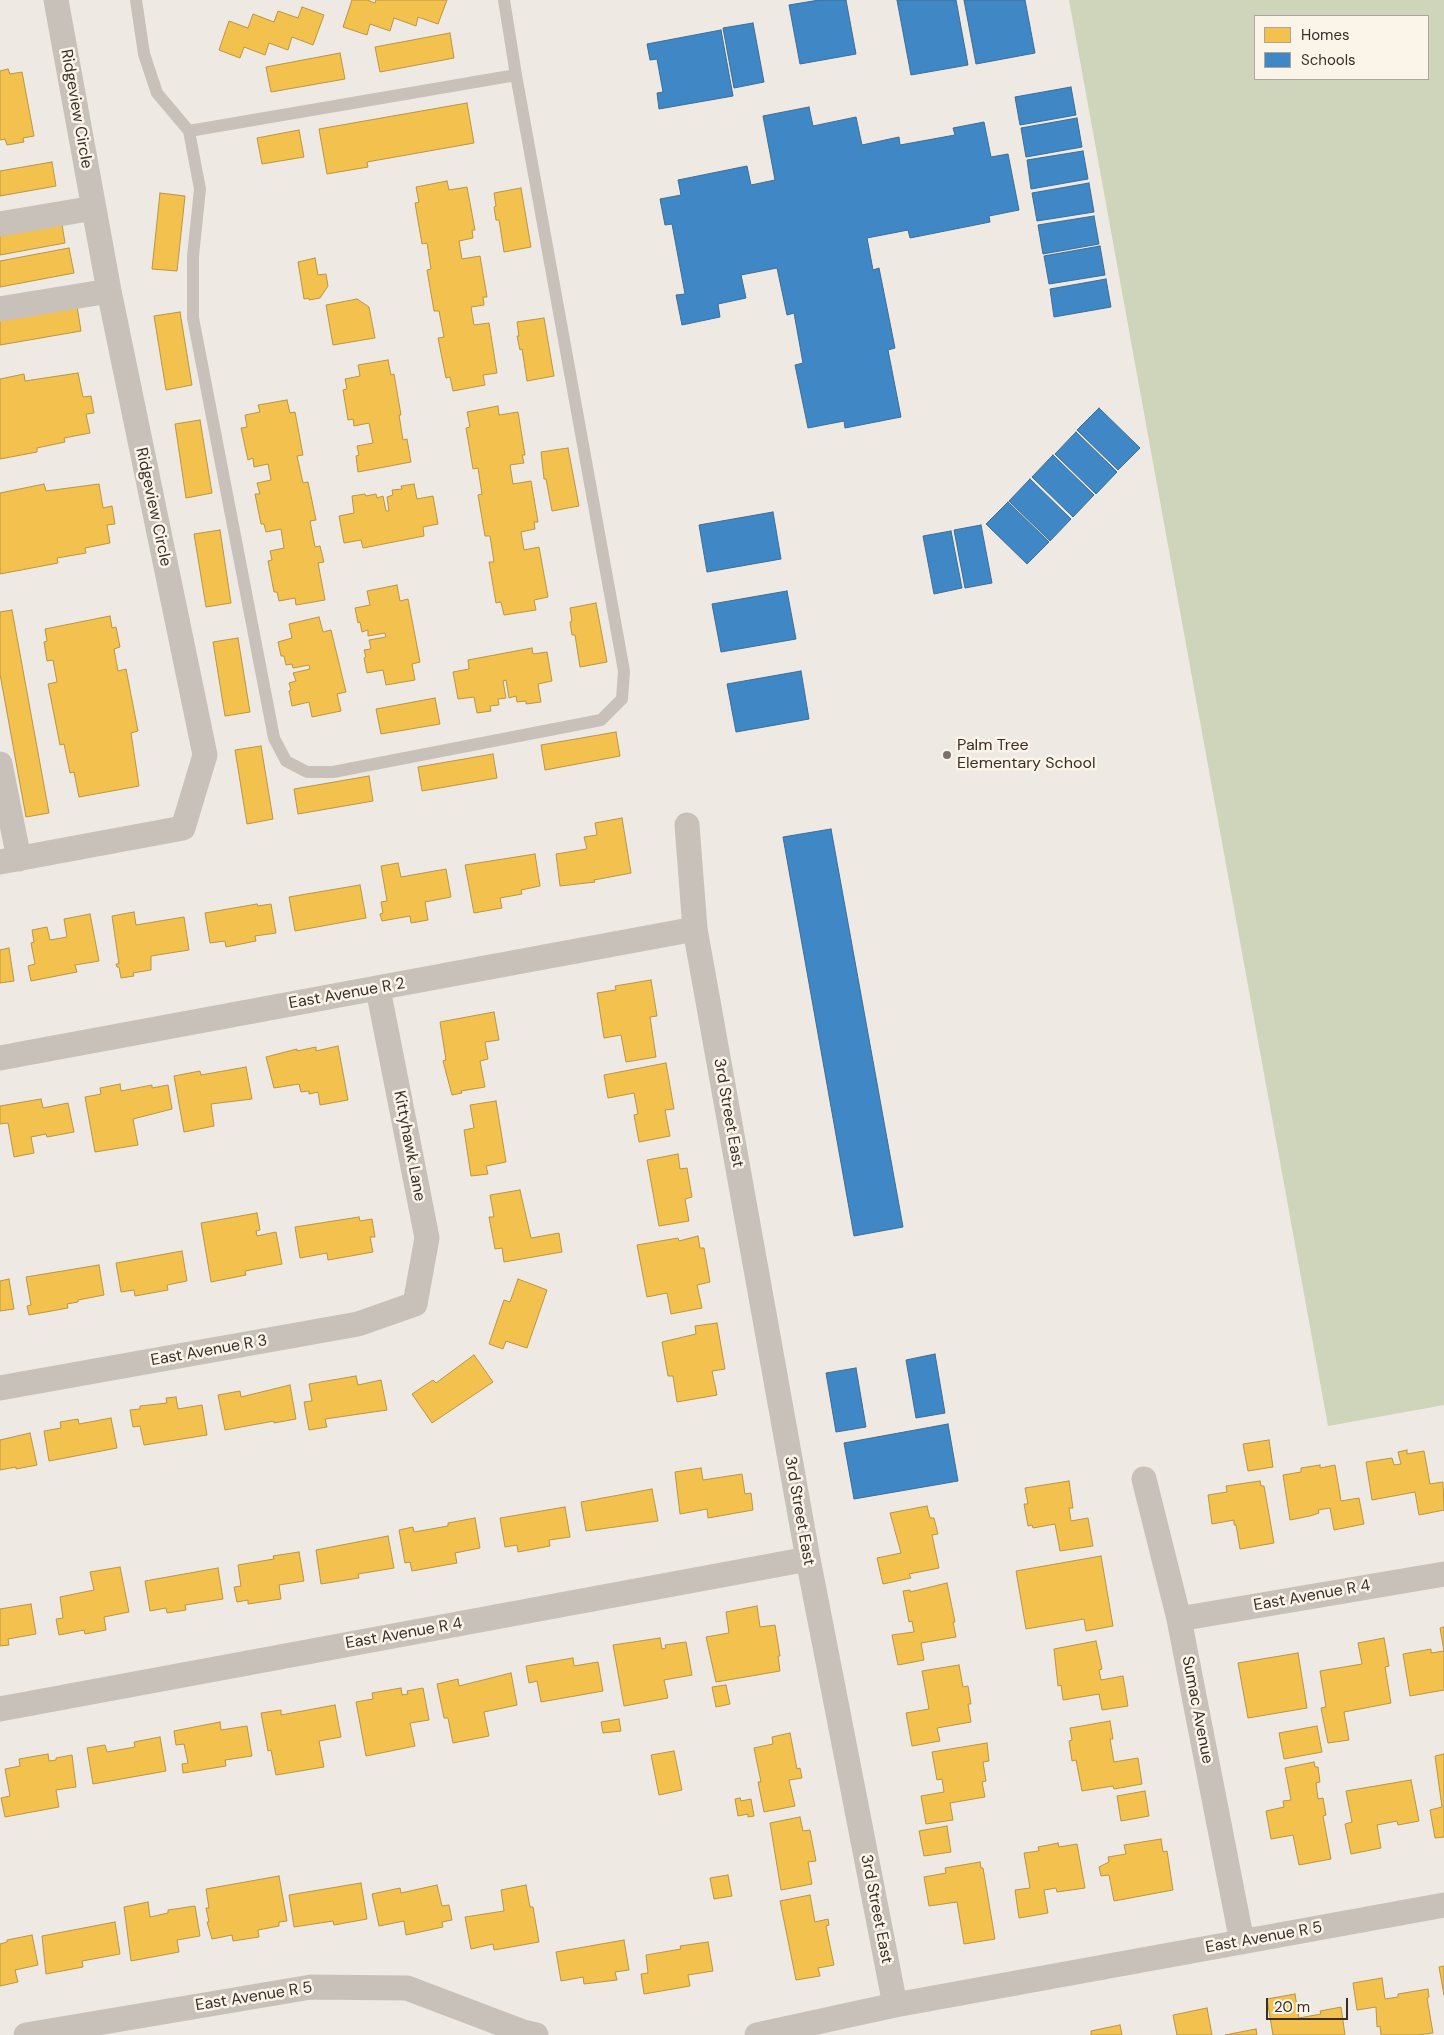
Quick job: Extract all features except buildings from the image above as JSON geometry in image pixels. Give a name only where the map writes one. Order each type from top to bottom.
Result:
[{"type":"street","name":"Ridgeview Circle","points":[[9,860],[183,828],[204,755],[109,291],[56,0]]},
{"type":"street","points":[[0,224],[94,208]]},
{"type":"street","points":[[0,309],[109,291]]},
{"type":"street","points":[[0,764],[9,860]]},
{"type":"street","name":"3rd Street East","points":[[687,825],[694,929],[808,1559],[894,2005]]},
{"type":"street","name":"East Avenue R 2","points":[[0,1058],[694,929]]},
{"type":"street","name":"Kittyhawk Lane","points":[[378,989],[427,1238],[415,1304]]},
{"type":"street","name":"East Avenue R 3","points":[[0,1388],[358,1324],[415,1304]]},
{"type":"street","name":"Sumac Avenue","points":[[1144,1479],[1179,1619],[1242,1942]]},
{"type":"street","name":"East Avenue R 4","points":[[0,1709],[808,1559]]},
{"type":"street","name":"East Avenue R 4","points":[[1179,1619],[1444,1574]]},
{"type":"street","name":"East Avenue R 5","points":[[894,2005],[1444,1905]]},
{"type":"street","name":"East Avenue R 5","points":[[26,2035],[311,1986],[407,1988],[523,2032],[536,2035]]},
{"type":"street","points":[[757,2035],[894,2005]]},
{"type":"lane","points":[[136,0],[144,54],[157,93],[189,131],[200,189],[194,256],[193,318],[274,738],[286,761],[307,772],[333,772],[601,720],[622,699],[624,671],[504,0]]},
{"type":"lane","points":[[189,131],[516,75]]},
{"type":"green space","points":[[1069,0],[1444,0],[1444,1405],[1328,1426]]},
{"type":"place","name":"Palm Tree Elementary School","points":[[947,755]]}]
